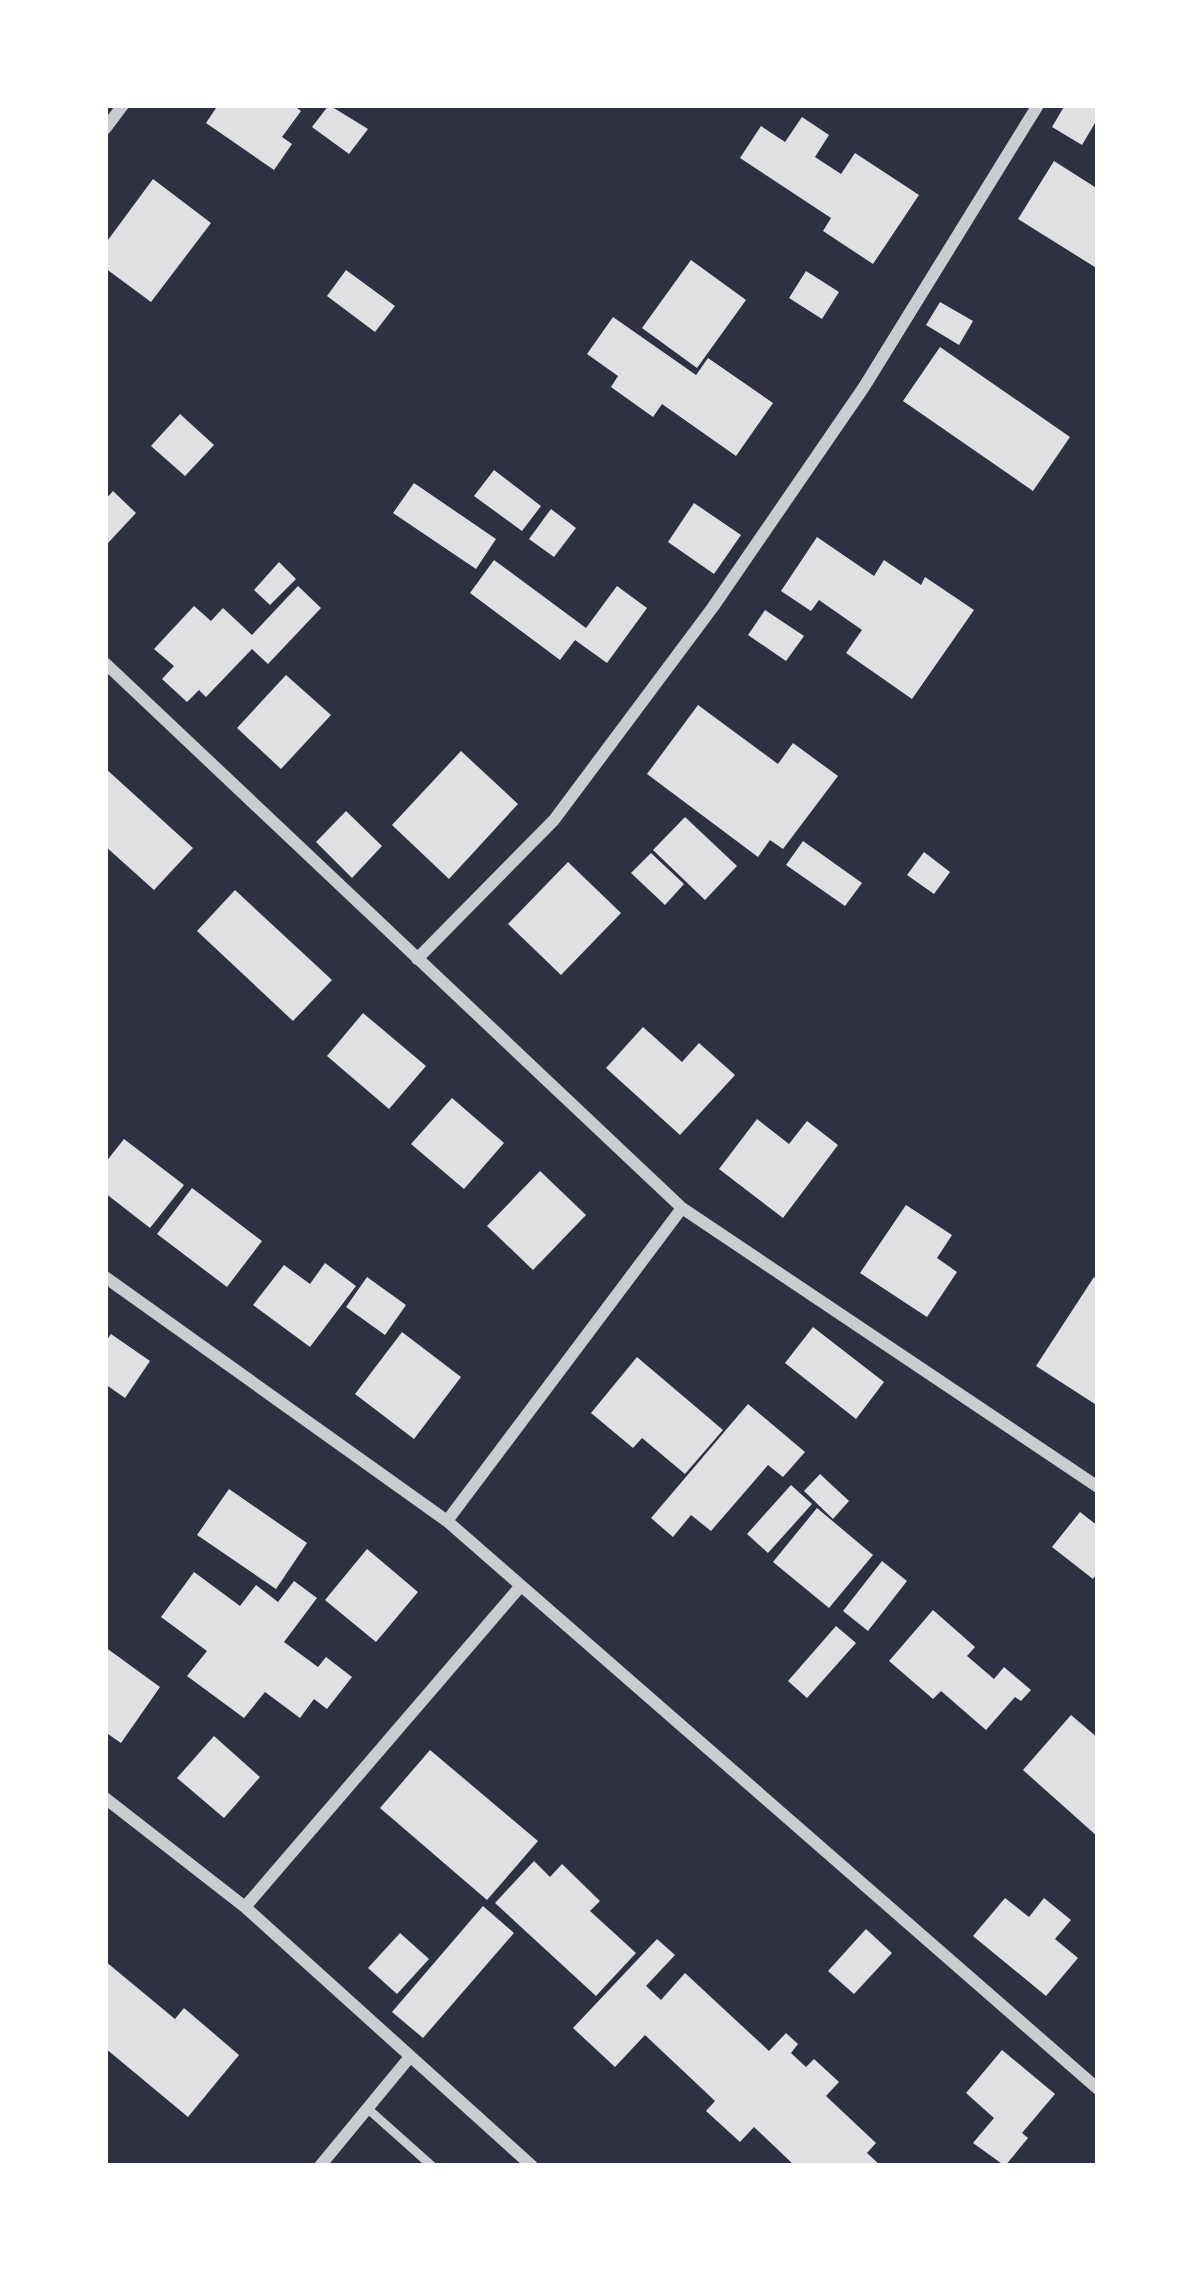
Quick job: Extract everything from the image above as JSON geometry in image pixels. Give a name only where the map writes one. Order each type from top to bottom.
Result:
[{"type":"street","points":[[105,129],[123,105]]},
{"type":"street","points":[[417,959],[554,820],[713,607],[864,387],[1038,105]]},
{"type":"street","points":[[105,663],[682,1208],[1098,1487]]},
{"type":"street","points":[[447,1521],[682,1208]]},
{"type":"street","points":[[105,1277],[447,1521],[1098,2089]]},
{"type":"street","points":[[245,1907],[519,1588]]},
{"type":"street","points":[[105,1798],[245,1907],[532,2166]]},
{"type":"street","points":[[320,2166],[410,2058]]},
{"type":"lane","points":[[367,2108],[432,2166]]},
{"type":"building","points":[[218,105],[293,105],[301,111],[282,137],[292,144],[274,170],[206,123]]},
{"type":"building","points":[[329,105],[368,129],[349,154],[312,127]]},
{"type":"building","points":[[1065,105],[1098,105],[1098,118],[1082,145],[1052,127]]},
{"type":"building","points":[[802,117],[829,135],[815,157],[841,174],[855,153],[919,195],[873,264],[823,231],[831,218],[740,158],[761,126],[785,142]]},
{"type":"building","points":[[1054,161],[1098,189],[1098,269],[1018,219]]},
{"type":"building","points":[[153,179],[211,223],[151,302],[105,268],[105,244]]},
{"type":"building","points":[[691,260],[746,300],[697,368],[642,328]]},
{"type":"building","points":[[346,270],[395,306],[375,332],[327,296]]},
{"type":"building","points":[[806,271],[839,292],[822,319],[789,298]]},
{"type":"building","points":[[940,302],[973,321],[959,345],[926,325]]},
{"type":"building","points":[[613,317],[696,375],[708,358],[773,403],[736,456],[662,404],[653,417],[611,387],[618,376],[587,354]]},
{"type":"building","points":[[940,347],[1070,437],[1033,491],[903,401]]},
{"type":"building","points":[[180,414],[214,445],[185,476],[151,446]]},
{"type":"building","points":[[494,470],[541,506],[522,531],[474,496]]},
{"type":"building","points":[[414,483],[496,539],[476,569],[393,513]]},
{"type":"building","points":[[113,491],[136,513],[108,543],[105,500]]},
{"type":"building","points":[[694,503],[741,535],[714,574],[668,542]]},
{"type":"building","points":[[551,509],[576,528],[554,557],[529,539]]},
{"type":"building","points":[[817,537],[874,576],[884,560],[921,585],[925,577],[974,610],[912,699],[846,653],[862,630],[819,600],[811,611],[781,591]]},
{"type":"building","points":[[494,560],[586,628],[617,586],[647,608],[607,663],[575,640],[560,660],[470,593]]},
{"type":"building","points":[[279,562],[296,579],[270,605],[254,590]]},
{"type":"building","points":[[298,586],[321,608],[268,664],[252,649],[206,697],[199,690],[187,702],[162,679],[174,666],[154,649],[194,606],[211,621],[223,608],[252,635]]},
{"type":"building","points":[[765,610],[804,636],[786,661],[748,635]]},
{"type":"building","points":[[286,675],[331,715],[281,769],[237,728]]},
{"type":"building","points":[[698,705],[778,764],[793,743],[838,776],[783,849],[770,840],[758,857],[647,774]]},
{"type":"building","points":[[461,751],[518,804],[449,879],[392,825]]},
{"type":"building","points":[[105,768],[193,848],[154,890],[105,846]]},
{"type":"building","points":[[346,811],[382,846],[352,878],[316,842]]},
{"type":"building","points":[[685,817],[737,866],[705,900],[653,850]]},
{"type":"building","points":[[803,841],[862,883],[845,906],[786,865]]},
{"type":"building","points":[[924,852],[950,872],[934,894],[907,875]]},
{"type":"building","points":[[651,853],[684,884],[665,905],[631,873]]},
{"type":"building","points":[[568,862],[621,913],[561,975],[508,924]]},
{"type":"building","points":[[235,890],[332,980],[293,1021],[197,931]]},
{"type":"building","points":[[363,1013],[426,1066],[389,1109],[327,1056]]},
{"type":"building","points":[[643,1027],[682,1062],[699,1043],[735,1075],[680,1135],[606,1068]]},
{"type":"building","points":[[452,1098],[504,1143],[464,1189],[411,1144]]},
{"type":"building","points":[[757,1119],[789,1144],[807,1121],[838,1145],[783,1218],[719,1169]]},
{"type":"building","points":[[124,1139],[184,1185],[150,1228],[105,1193],[105,1163]]},
{"type":"building","points":[[540,1171],[586,1215],[533,1270],[487,1226]]},
{"type":"building","points":[[192,1188],[262,1241],[227,1287],[157,1234]]},
{"type":"building","points":[[906,1205],[952,1235],[937,1258],[957,1272],[927,1317],[860,1273]]},
{"type":"building","points":[[325,1263],[356,1286],[310,1347],[253,1305],[284,1265],[310,1284]]},
{"type":"building","points":[[367,1277],[406,1305],[385,1335],[346,1307]]},
{"type":"building","points":[[1094,1277],[1098,1280],[1098,1406],[1036,1366]]},
{"type":"building","points":[[813,1327],[884,1382],[856,1419],[785,1363]]},
{"type":"building","points":[[402,1332],[461,1377],[414,1439],[355,1394]]},
{"type":"building","points":[[111,1334],[150,1361],[125,1398],[105,1384],[105,1342]]},
{"type":"building","points":[[637,1357],[723,1430],[685,1474],[642,1438],[633,1448],[591,1413]]},
{"type":"building","points":[[748,1404],[805,1452],[783,1477],[768,1465],[711,1531],[691,1515],[673,1537],[651,1518]]},
{"type":"building","points":[[820,1474],[849,1501],[833,1519],[804,1491]]},
{"type":"building","points":[[791,1485],[812,1504],[768,1553],[747,1534]]},
{"type":"building","points":[[229,1489],[307,1543],[276,1589],[197,1535]]},
{"type":"building","points":[[817,1508],[873,1555],[829,1608],[773,1562]]},
{"type":"building","points":[[1080,1512],[1098,1526],[1098,1572],[1093,1579],[1052,1547]]},
{"type":"building","points":[[367,1549],[418,1592],[376,1642],[325,1600]]},
{"type":"building","points":[[882,1561],[907,1581],[868,1631],[843,1611]]},
{"type":"building","points":[[194,1572],[240,1606],[256,1585],[278,1602],[294,1581],[317,1598],[284,1642],[318,1667],[326,1657],[352,1677],[327,1709],[314,1699],[300,1718],[265,1692],[244,1718],[187,1676],[207,1651],[161,1617]]},
{"type":"building","points":[[933,1610],[975,1647],[967,1656],[994,1679],[1004,1667],[1031,1690],[1021,1701],[1015,1697],[986,1730],[941,1691],[933,1699],[889,1661]]},
{"type":"building","points":[[836,1626],[856,1643],[807,1698],[788,1681]]},
{"type":"building","points":[[105,1647],[160,1687],[121,1743],[105,1732]]},
{"type":"building","points":[[1071,1715],[1098,1738],[1098,1837],[1023,1770]]},
{"type":"building","points":[[214,1736],[260,1777],[224,1818],[177,1778]]},
{"type":"building","points":[[430,1750],[538,1841],[487,1900],[380,1808]]},
{"type":"building","points":[[534,1861],[550,1877],[562,1864],[600,1901],[590,1911],[636,1953],[596,1996],[495,1903]]},
{"type":"building","points":[[1005,1898],[1029,1917],[1044,1898],[1071,1920],[1055,1939],[1078,1958],[1046,1996],[973,1936]]},
{"type":"building","points":[[483,1906],[514,1933],[423,2038],[392,2012]]},
{"type":"building","points":[[866,1929],[892,1953],[854,1994],[828,1971]]},
{"type":"building","points":[[400,1933],[429,1959],[397,1994],[368,1968]]},
{"type":"building","points":[[657,1939],[675,1955],[646,1986],[661,2000],[685,1973],[769,2051],[786,2033],[798,2044],[791,2053],[806,2067],[814,2059],[839,2082],[826,2096],[876,2143],[867,2153],[881,2166],[795,2166],[754,2127],[740,2142],[706,2111],[715,2101],[645,2035],[615,2067],[573,2028]]},
{"type":"building","points":[[105,1961],[175,2019],[184,2008],[239,2055],[188,2117],[105,2048]]},
{"type":"building","points":[[1002,2050],[1055,2094],[1022,2133],[1028,2138],[1005,2166],[973,2143],[994,2118],[966,2093]]}]
